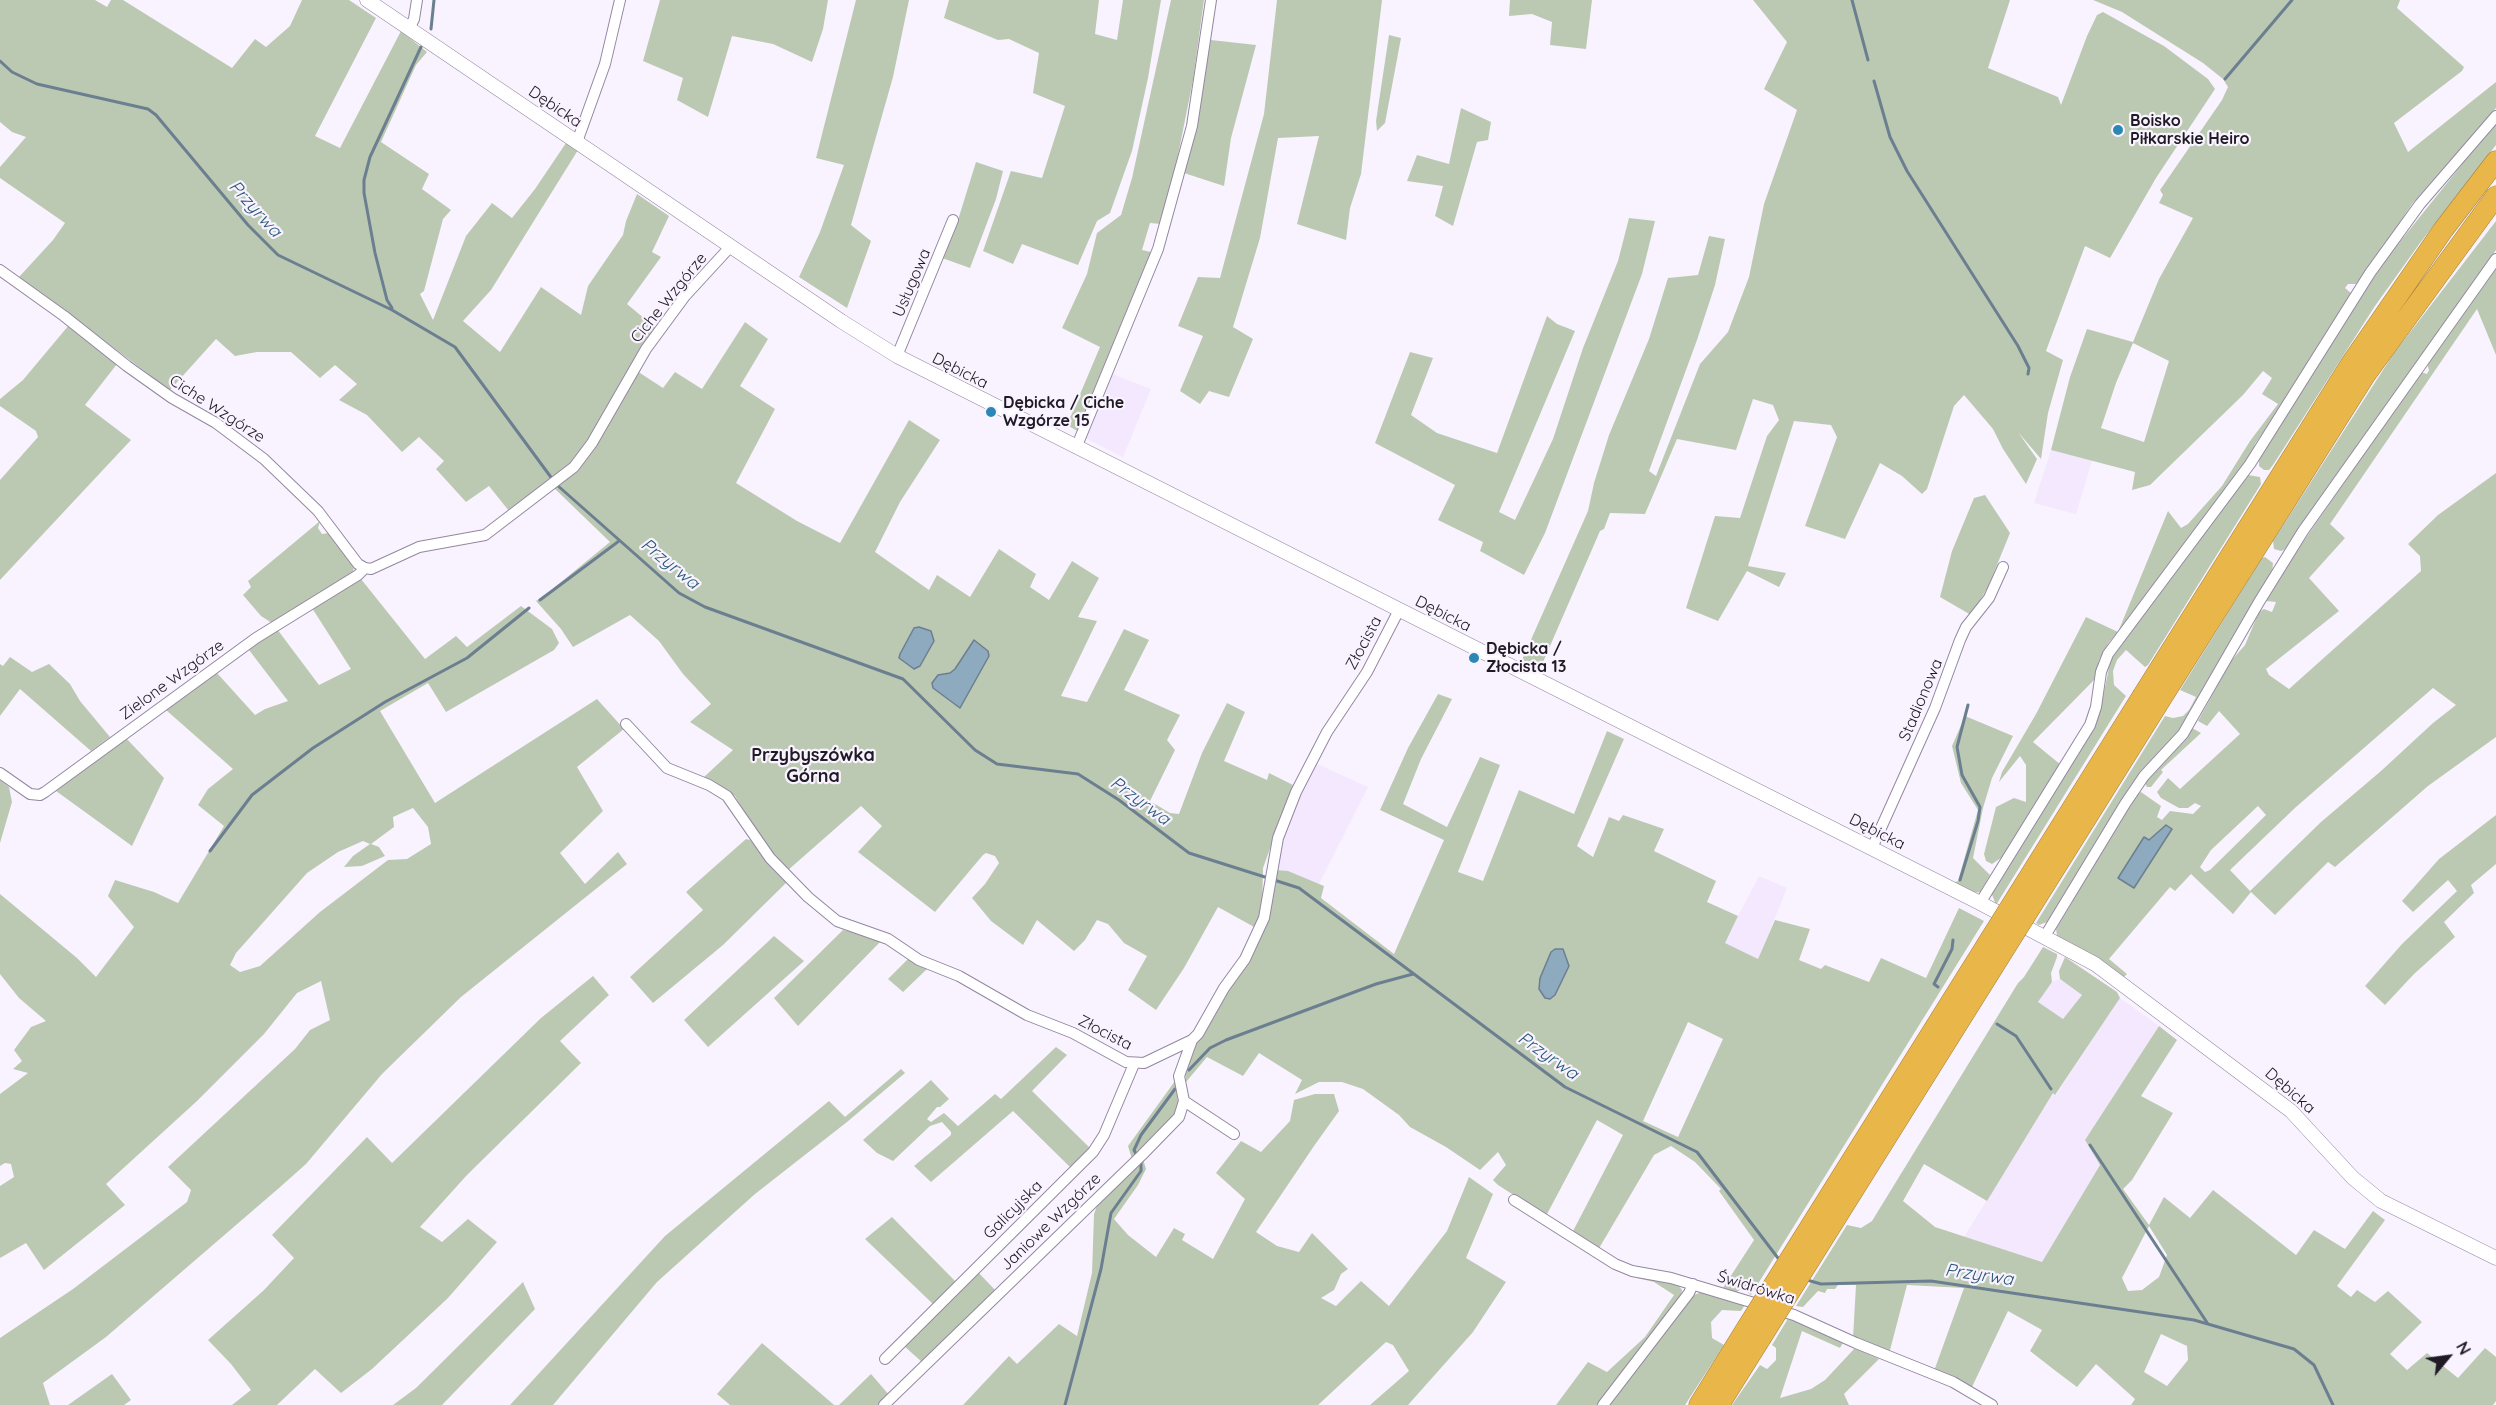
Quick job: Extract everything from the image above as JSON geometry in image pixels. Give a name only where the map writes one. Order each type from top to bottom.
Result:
[{"type":"highway","points":[[1699,1405],[1754,1333],[2150,699],[2362,348],[2443,230],[2496,161]]},
{"type":"highway","points":[[2150,699],[2366,374],[2496,196]]},
{"type":"highway","points":[[1719,1405],[1754,1333]]},
{"type":"street","name":"Dębicka","points":[[367,0],[730,246],[897,356],[1872,848],[2095,964],[2291,1111],[2353,1178],[2381,1201],[2496,1258]]},
{"type":"street","points":[[410,27],[416,0]]},
{"type":"street","points":[[577,142],[605,64],[620,0]]},
{"type":"street","points":[[1076,448],[1158,249],[1192,126],[1211,0]]},
{"type":"street","points":[[1980,903],[2080,744],[2096,707],[2101,672],[2108,654],[2250,464],[2370,273],[2420,204],[2496,116]]},
{"type":"street","name":"Usługowa","points":[[897,356],[952,220]]},
{"type":"street","name":"Ciche Wzgórze","points":[[0,270],[64,316],[127,366],[172,398],[216,423],[264,459],[318,511],[358,564],[364,568],[379,566],[419,547],[485,535],[582,458],[635,367],[665,323],[697,282],[730,246]]},
{"type":"street","points":[[2045,936],[2144,776],[2183,734],[2303,531],[2496,259]]},
{"type":"street","name":"Stadionowa","points":[[1872,848],[1935,708],[1963,634],[1989,598],[2003,567]]},
{"type":"street","name":"Zielone Wzgórze","points":[[0,773],[30,794],[39,795],[45,792],[256,638],[358,575],[364,568]]},
{"type":"street","name":"Złocista","points":[[626,724],[667,768],[709,785],[727,796],[770,858],[808,897],[837,921],[888,939],[919,960],[959,976],[1027,1015],[1073,1033],[1126,1062],[1134,1064],[1154,1059],[1192,1040],[1206,1023],[1221,994],[1245,958],[1260,932],[1284,818],[1327,732],[1367,672],[1399,610]]},
{"type":"street","points":[[1192,1040],[1179,1076],[1184,1101],[1234,1134]]},
{"type":"street","name":"Galicyjska","points":[[885,1359],[1093,1152],[1104,1135],[1134,1064]]},
{"type":"street","name":"Janiowe Wzgórze","points":[[884,1405],[1142,1155],[1179,1117],[1184,1101]]},
{"type":"street","name":"Świdrówka","points":[[1514,1200],[1615,1264],[1632,1271],[1693,1284],[1794,1315],[1953,1382],[1992,1405]]},
{"type":"street","points":[[1603,1405],[1689,1293],[1693,1284]]},
{"type":"shaded area","points":[[1112,374],[1151,389],[1123,457],[1085,438]]},
{"type":"shaded area","points":[[2051,450],[2092,460],[2076,514],[2034,503]]},
{"type":"shaded area","points":[[1317,764],[1368,787],[1319,884],[1275,870],[1288,821]]},
{"type":"shaded area","points":[[1759,876],[1787,888],[1758,960],[1724,943]]},
{"type":"shaded area","points":[[2060,979],[2082,995],[2063,1019],[2037,1002],[2052,982]]},
{"type":"shaded area","points":[[2120,998],[2159,1026],[2085,1140],[2100,1165],[2042,1262],[1964,1237],[2054,1092],[2056,1095]]},
{"type":"green space","points":[[0,0],[95,0],[107,7],[111,0],[123,0],[232,68],[255,39],[266,47],[290,26],[302,0],[349,0],[376,18],[315,136],[340,148],[401,31],[427,52],[416,65],[381,142],[429,174],[422,189],[451,210],[443,219],[424,291],[420,294],[433,320],[466,236],[492,203],[512,218],[566,143],[578,150],[491,290],[463,321],[500,352],[541,287],[581,315],[588,286],[623,235],[637,194],[669,216],[652,252],[661,257],[627,304],[657,329],[636,356],[590,441],[576,459],[509,511],[489,486],[466,502],[436,469],[444,461],[419,437],[402,452],[367,415],[339,400],[357,384],[335,365],[320,378],[291,352],[257,352],[235,356],[216,339],[170,390],[19,277],[53,240],[65,223],[0,178],[0,167],[26,137],[12,132],[0,122]]},
{"type":"green space","points":[[660,0],[828,0],[823,29],[812,62],[773,44],[732,36],[708,117],[677,100],[683,78],[643,61]]},
{"type":"green space","points":[[856,0],[909,0],[893,77],[851,225],[871,241],[847,308],[799,277],[820,232],[844,165],[816,158]]},
{"type":"green space","points":[[949,0],[1099,0],[1095,34],[1117,40],[1123,0],[1161,0],[1148,78],[1132,151],[1110,213],[1097,221],[1078,265],[1022,244],[1013,264],[983,251],[1011,171],[1042,178],[1065,106],[1033,93],[1039,53],[1009,39],[998,40],[944,18]]},
{"type":"green space","points":[[1171,0],[1204,0],[1193,80],[1175,170],[1161,224],[1150,223],[1142,250],[1151,252],[1152,257],[1079,432],[1067,425],[1100,347],[1062,328],[1087,274],[1097,233],[1121,215],[1132,178]]},
{"type":"green space","points":[[1277,0],[1382,0],[1361,174],[1350,208],[1346,240],[1297,224],[1319,136],[1278,138],[1260,238],[1233,327],[1253,339],[1229,397],[1209,391],[1200,404],[1180,391],[1203,336],[1178,326],[1198,277],[1220,278],[1264,114]]},
{"type":"green space","points":[[1510,0],[1592,0],[1586,49],[1550,45],[1552,22],[1532,14],[1509,16]]},
{"type":"green space","points":[[1753,0],[2010,0],[1988,68],[2058,97],[2061,105],[2087,36],[2097,15],[2103,12],[2164,46],[2208,79],[2215,89],[2156,178],[2110,258],[2085,246],[2046,351],[2063,360],[2048,413],[2041,459],[2018,432],[2037,459],[2026,484],[1993,429],[1964,395],[1954,406],[1927,489],[1922,494],[1902,476],[1880,463],[1845,539],[1805,526],[1837,437],[1831,425],[1794,421],[1748,566],[1786,573],[1779,587],[1747,571],[1718,621],[1686,608],[1715,516],[1740,518],[1767,436],[1779,420],[1773,405],[1753,399],[1736,450],[1677,439],[1645,514],[1610,513],[1540,669],[1522,660],[1588,511],[1609,435],[1649,339],[1668,278],[1698,275],[1709,236],[1725,239],[1715,285],[1697,340],[1649,471],[1656,476],[1700,364],[1728,332],[1749,277],[1764,204],[1797,110],[1764,89],[1787,42]]},
{"type":"green space","points":[[2093,0],[2400,0],[2397,8],[2464,67],[2462,71],[2394,123],[2408,152],[2496,82],[2496,108],[2412,204],[2402,222],[2356,284],[2348,284],[2345,288],[2351,293],[2281,407],[2255,444],[2252,453],[2118,632],[2168,511],[2181,528],[2188,524],[2222,486],[2250,441],[2278,404],[2262,394],[2272,378],[2263,371],[2243,395],[2150,485],[2132,490],[2135,472],[2051,450],[2070,377],[2087,329],[2133,342],[2159,279],[2193,218],[2159,203],[2163,195],[2160,190],[2222,100],[2228,87],[2223,79],[2203,63],[2122,12]],"holes":[[[2133,343],[2169,361],[2144,442],[2101,428],[2116,383]]]},
{"type":"green space","points":[[1389,35],[1401,38],[1385,123],[1377,131],[1376,121]]},
{"type":"green space","points":[[1211,40],[1256,45],[1231,138],[1224,186],[1184,173]]},
{"type":"green space","points":[[1461,108],[1491,122],[1488,140],[1477,142],[1453,226],[1435,216],[1443,186],[1407,181],[1417,155],[1449,164]]},
{"type":"green space","points":[[2496,122],[2496,145],[2420,243],[2375,306],[2273,465],[2269,470],[2264,470],[2259,466],[2259,458],[2378,269]]},
{"type":"green space","points":[[976,162],[1003,171],[996,199],[970,268],[942,258],[958,220]]},
{"type":"green space","points":[[1629,218],[1655,221],[1642,274],[1545,533],[1524,575],[1480,551],[1483,542],[1438,520],[1455,485],[1375,443],[1410,352],[1433,358],[1411,415],[1437,433],[1497,453],[1547,316],[1557,324],[1575,331],[1499,512],[1515,520],[1553,439],[1583,348],[1618,261]]},
{"type":"green space","points":[[2496,221],[2496,250],[2284,550],[2274,549],[2273,541],[2394,353]]},
{"type":"green space","points":[[2496,266],[2496,355],[2477,309],[2330,524],[2345,538],[2309,578],[2339,611],[2266,669],[2269,675],[2289,689],[2421,571],[2420,556],[2408,544],[2438,515],[2496,473],[2496,737],[2428,786],[2335,867],[2328,862],[2275,915],[2251,892],[2233,914],[2191,874],[2175,891],[2170,887],[2109,959],[2127,974],[2124,977],[2057,936],[2056,929],[2073,901],[2073,895],[2138,794],[2141,792],[2161,806],[2157,817],[2162,820],[2170,811],[2193,814],[2201,806],[2195,803],[2188,808],[2179,808],[2161,798],[2157,792],[2168,778],[2180,789],[2240,734],[2219,711],[2207,726],[2198,721],[2231,661],[2245,645],[2259,612],[2264,609],[2272,612],[2276,602],[2266,601],[2285,568],[2421,372],[2427,374],[2429,370],[2427,364]],"holes":[[[2433,688],[2456,705],[2321,822],[2250,891],[2230,870],[2296,807]],[[2258,806],[2266,815],[2210,870],[2205,872],[2200,867],[2211,850]]]},
{"type":"green space","points":[[745,322],[768,339],[740,386],[775,409],[736,483],[797,521],[840,543],[909,420],[940,440],[900,502],[875,552],[929,590],[937,575],[970,597],[999,549],[1036,574],[1030,587],[1049,600],[1072,561],[1099,578],[1078,617],[1097,621],[1061,696],[1087,702],[1124,629],[1149,640],[1124,690],[1180,715],[1167,740],[1175,750],[1150,801],[1170,813],[1179,814],[1202,753],[1227,703],[1245,712],[1224,761],[1267,780],[1269,773],[1293,785],[1263,868],[1262,912],[1256,928],[1218,907],[1184,968],[1156,1010],[1128,990],[1147,956],[1124,943],[1108,924],[1097,920],[1085,940],[1074,951],[1037,920],[1023,945],[991,921],[972,898],[999,863],[995,856],[986,853],[983,855],[935,912],[858,852],[882,826],[861,806],[787,871],[760,838],[735,796],[704,777],[733,750],[690,722],[711,704],[683,674],[659,641],[630,615],[573,647],[561,629],[536,601],[610,542],[553,487],[575,471],[637,371],[663,388],[675,372],[702,389]]},
{"type":"green space","points":[[69,325],[117,364],[85,405],[131,440],[0,580],[0,480],[38,437],[36,431],[0,406],[0,399],[23,380]]},
{"type":"green space","points":[[2248,475],[2260,477],[2261,484],[2148,665],[2145,667],[2126,650],[2117,660],[2113,671],[2114,685],[2126,696],[1996,905],[1991,892],[2093,723],[2103,697],[2110,663],[2118,647]]},
{"type":"green space","points":[[1985,495],[2010,533],[1988,587],[1971,615],[1940,597],[1952,551],[1974,498]]},
{"type":"green space","points":[[320,521],[318,528],[322,534],[329,533],[354,566],[353,573],[272,623],[261,616],[243,595],[251,587],[248,581]]},
{"type":"green space","points":[[2265,557],[2273,563],[2272,575],[2184,723],[2097,841],[2047,922],[2039,925],[2036,923],[2165,716],[2173,718],[2183,716],[2189,710],[2196,697],[2180,690],[2262,558]]},
{"type":"green space","points":[[361,579],[425,659],[456,636],[467,647],[521,606],[552,629],[559,643],[554,650],[446,712],[428,683],[380,711],[435,803],[597,699],[624,729],[577,767],[603,811],[560,853],[585,884],[618,852],[627,864],[461,997],[382,1074],[306,1164],[279,1188],[106,1337],[43,1383],[50,1405],[0,1405],[0,1338],[73,1289],[187,1202],[191,1190],[168,1167],[295,1049],[310,1030],[330,1020],[321,981],[297,993],[264,1034],[197,1101],[106,1184],[125,1205],[44,1270],[26,1243],[0,1258],[0,1186],[14,1177],[11,1164],[5,1163],[0,1166],[0,1094],[28,1073],[13,1069],[22,1061],[14,1050],[31,1027],[46,1021],[19,998],[0,974],[0,894],[77,958],[96,977],[134,927],[108,896],[115,880],[154,892],[178,903],[224,826],[198,805],[208,789],[233,769],[166,710],[217,673],[255,715],[288,701],[249,650],[277,629],[319,685],[351,669],[312,608]],"holes":[[[413,808],[428,827],[431,844],[407,859],[388,860],[320,912],[260,966],[240,972],[230,965],[236,953],[307,873],[338,852],[363,841],[370,844],[353,856],[344,867],[362,866],[385,856],[379,847],[371,844],[394,827],[393,817]]]},
{"type":"green space","points":[[2086,617],[2118,632],[2109,642],[2099,660],[2095,679],[2033,742],[2061,765],[2004,856],[1992,864],[1986,861],[1984,854],[1996,807],[2014,798],[2026,802],[2026,765],[2020,756],[1999,782],[2002,772],[2036,714]]},
{"type":"green space","points":[[10,657],[32,672],[49,664],[70,684],[80,701],[110,737],[91,751],[20,689],[0,716],[0,664],[3,666]]},
{"type":"green space","points":[[1438,694],[1452,699],[1421,759],[1403,804],[1447,827],[1480,757],[1500,765],[1458,872],[1483,881],[1519,790],[1574,814],[1607,731],[1624,739],[1577,846],[1593,857],[1609,817],[1619,821],[1623,815],[1664,829],[1654,851],[1716,881],[1707,902],[1738,916],[1725,943],[1758,959],[1775,920],[1810,929],[1799,960],[1821,969],[1825,965],[1869,982],[1881,958],[1926,978],[1959,908],[1984,921],[1751,1295],[1748,1293],[1749,1288],[1744,1286],[1737,1292],[1723,1288],[1754,1240],[1719,1191],[1721,1189],[1695,1162],[1671,1146],[1654,1155],[1598,1250],[1572,1233],[1623,1135],[1597,1120],[1546,1216],[1493,1180],[1506,1165],[1498,1152],[1480,1170],[1446,1147],[1410,1127],[1399,1115],[1363,1089],[1342,1082],[1319,1082],[1295,1094],[1302,1080],[1259,1053],[1243,1076],[1207,1057],[1186,1082],[1185,1068],[1196,1043],[1264,931],[1270,911],[1275,870],[1288,871],[1324,886],[1321,898],[1394,954],[1444,840],[1380,810],[1408,748]],"holes":[[[1688,1022],[1723,1039],[1678,1137],[1643,1121]]]},
{"type":"green space","points":[[1965,716],[2013,736],[1992,778],[1983,808],[1973,858],[1990,875],[1980,892],[1973,893],[1953,883],[1958,881],[1978,810],[1961,783],[1952,746]]},
{"type":"green space","points":[[2192,728],[2201,733],[2161,770],[2163,772],[2151,787],[2147,787],[2144,782]]},
{"type":"green space","points":[[125,737],[164,778],[132,846],[56,791]]},
{"type":"green space","points":[[0,780],[9,787],[12,802],[0,843]]},
{"type":"green space","points":[[2496,815],[2496,864],[2471,885],[2474,893],[2444,922],[2455,937],[2414,974],[2385,1005],[2365,986],[2402,944],[2457,891],[2448,880],[2413,912],[2402,901],[2439,859]]},
{"type":"green space","points":[[746,839],[750,840],[788,881],[723,945],[653,1003],[630,977],[703,910],[686,892]]},
{"type":"green space","points":[[843,930],[873,936],[881,941],[798,1026],[774,998]]},
{"type":"green space","points":[[774,936],[804,961],[708,1047],[684,1020]]},
{"type":"green space","points":[[2043,947],[2057,954],[2057,957],[2051,973],[2052,982],[2038,1002],[2063,1019],[2082,995],[2060,979],[2059,971],[2065,957],[2117,992],[2120,998],[2055,1095],[2053,1093],[1987,1201],[1924,1164],[1903,1201],[1935,1227],[2042,1262],[2100,1165],[2085,1140],[2159,1026],[2177,1040],[2141,1096],[2173,1113],[2132,1180],[2123,1189],[2149,1225],[2164,1197],[2190,1218],[2213,1190],[2296,1255],[2314,1230],[2345,1249],[2373,1211],[2385,1220],[2337,1286],[2351,1297],[2357,1290],[2375,1302],[2388,1291],[2422,1322],[2390,1354],[2407,1370],[2427,1353],[2458,1378],[2485,1348],[2496,1357],[2496,1401],[2493,1405],[2131,1405],[2135,1399],[2096,1364],[2077,1387],[2057,1372],[2030,1351],[2042,1330],[2008,1311],[1972,1387],[1934,1371],[1964,1288],[1907,1285],[1889,1354],[1853,1338],[1856,1285],[1838,1285],[1835,1289],[1827,1289],[1825,1293],[1818,1291],[1803,1307],[1796,1306],[1847,1225],[1861,1228],[1872,1221],[2018,983]],"holes":[[[2149,1226],[2167,1255],[2159,1277],[2142,1290],[2128,1291],[2122,1278]],[[2161,1334],[2187,1346],[2188,1360],[2167,1386],[2144,1372]]]},
{"type":"green space","points":[[908,959],[927,969],[903,992],[888,979]]},
{"type":"green space","points":[[593,976],[609,995],[560,1041],[581,1063],[467,1175],[420,1227],[442,1242],[468,1219],[497,1242],[448,1298],[372,1369],[341,1393],[315,1369],[277,1405],[232,1405],[251,1390],[208,1340],[264,1290],[294,1258],[272,1235],[367,1137],[392,1163],[541,1018]]},
{"type":"green space","points":[[1056,1047],[1067,1055],[1032,1091],[1091,1149],[1071,1168],[1013,1111],[931,1182],[914,1166],[951,1135],[942,1122],[930,1126],[893,1161],[877,1153],[863,1140],[931,1080],[949,1099],[937,1107],[927,1119],[931,1122],[944,1113],[958,1126],[995,1094],[1001,1099]]},
{"type":"green space","points":[[901,1069],[905,1073],[755,1194],[657,1282],[553,1405],[510,1405],[665,1236],[829,1101],[845,1117]]},
{"type":"green space","points":[[1175,1081],[1179,1108],[1170,1122],[1132,1159],[1128,1146]]},
{"type":"green space","points":[[1315,1094],[1334,1094],[1339,1111],[1256,1232],[1277,1246],[1299,1252],[1312,1233],[1348,1269],[1341,1274],[1334,1290],[1321,1298],[1336,1306],[1361,1281],[1389,1306],[1447,1231],[1469,1177],[1493,1194],[1466,1258],[1506,1282],[1473,1332],[1408,1405],[1370,1405],[1409,1371],[1393,1345],[1386,1342],[1318,1405],[963,1405],[1009,1356],[1017,1364],[1059,1324],[1077,1336],[1092,1273],[1094,1214],[1098,1203],[1143,1159],[1146,1169],[1138,1185],[1114,1219],[1128,1235],[1156,1257],[1174,1228],[1185,1234],[1182,1240],[1213,1259],[1245,1199],[1216,1173],[1241,1141],[1261,1152],[1290,1121],[1294,1100]]},
{"type":"green space","points":[[892,1217],[956,1282],[934,1305],[865,1239]]},
{"type":"green space","points":[[977,1271],[996,1291],[923,1363],[903,1345]]},
{"type":"green space","points":[[1642,1275],[1667,1280],[1679,1286],[1682,1290],[1681,1297],[1598,1405],[1556,1405],[1588,1362],[1607,1372],[1645,1337],[1674,1295],[1654,1282],[1637,1278]]},
{"type":"green space","points":[[523,1282],[535,1309],[442,1405],[393,1405],[416,1388]]},
{"type":"green space","points":[[1711,1293],[1746,1303],[1741,1311],[1722,1310],[1711,1322],[1712,1338],[1724,1345],[1685,1405],[1608,1405],[1694,1295]]},
{"type":"green space","points":[[1789,1317],[1844,1341],[1840,1348],[1802,1331],[1780,1398],[1811,1389],[1825,1380],[1855,1348],[1879,1359],[1844,1394],[1849,1405],[1732,1405],[1760,1365],[1767,1369],[1776,1360],[1776,1348],[1772,1345]]},
{"type":"green space","points":[[762,1343],[834,1405],[730,1405],[717,1394]]},
{"type":"green space","points":[[112,1374],[131,1400],[124,1405],[68,1405]]},
{"type":"green space","points":[[871,1374],[890,1396],[880,1405],[839,1405]]},
{"type":"water","points":[[919,627],[931,631],[934,641],[920,666],[914,669],[899,658],[914,628]]},
{"type":"water","points":[[974,640],[988,651],[989,656],[960,708],[933,688],[932,683],[938,675],[950,673],[955,669]]},
{"type":"water","points":[[2166,825],[2172,829],[2134,888],[2118,878],[2144,837],[2149,840]]},
{"type":"water","points":[[1555,949],[1563,949],[1569,966],[1555,995],[1550,999],[1545,998],[1539,989],[1540,978],[1551,952]]},
{"type":"waterway","points":[[431,29],[434,0]]},
{"type":"waterway","points":[[1852,0],[1868,60]]},
{"type":"waterway","points":[[2225,79],[2292,0]]},
{"type":"waterway","points":[[392,308],[387,300],[375,253],[364,193],[364,180],[370,157],[421,47]]},
{"type":"waterway","name":"Przyrwa","points":[[0,61],[12,72],[37,84],[148,109],[156,115],[248,225],[278,255],[392,310],[455,347],[553,480]]},
{"type":"waterway","points":[[1874,81],[1890,137],[1907,171],[2018,346],[2029,368],[2028,374]]},
{"type":"waterway","name":"Przyrwa","points":[[557,485],[679,593],[705,607],[903,679],[975,750],[997,764],[1078,774],[1119,800],[1189,853],[1268,878]]},
{"type":"waterway","points":[[540,600],[619,541]]},
{"type":"waterway","points":[[210,851],[252,795],[313,748],[385,702],[467,658],[529,608]]},
{"type":"waterway","points":[[1960,880],[1980,807],[1962,775],[1957,747],[1968,705]]},
{"type":"waterway","name":"Przyrwa","points":[[1274,880],[1299,888],[1565,1087],[1697,1152],[1781,1262]]},
{"type":"waterway","points":[[1938,987],[1934,984],[1952,949],[1953,940]]},
{"type":"waterway","points":[[1189,1070],[1210,1048],[1226,1040],[1376,984],[1413,974]]},
{"type":"waterway","points":[[1997,1024],[2016,1036],[2051,1089]]},
{"type":"waterway","points":[[1137,1156],[1134,1150],[1141,1135],[1175,1089]]},
{"type":"waterway","points":[[2090,1145],[2208,1324]]},
{"type":"waterway","points":[[1065,1405],[1101,1269],[1111,1213],[1141,1171],[1141,1163]]},
{"type":"waterway","name":"Przyrwa","points":[[1807,1280],[1821,1284],[1931,1281],[2194,1320],[2294,1349],[2314,1365],[2333,1405]]},
{"type":"place","name":"Boisko Piłkarskie Heiro","points":[[2118,130]]},
{"type":"place","name":"Dębicka / Ciche Wzgórze 15","points":[[991,412]]},
{"type":"place","name":"Dębicka / Złocista 13","points":[[1474,658]]},
{"type":"district","name":"Przybyszówka Górna","points":[[813,766]]}]
